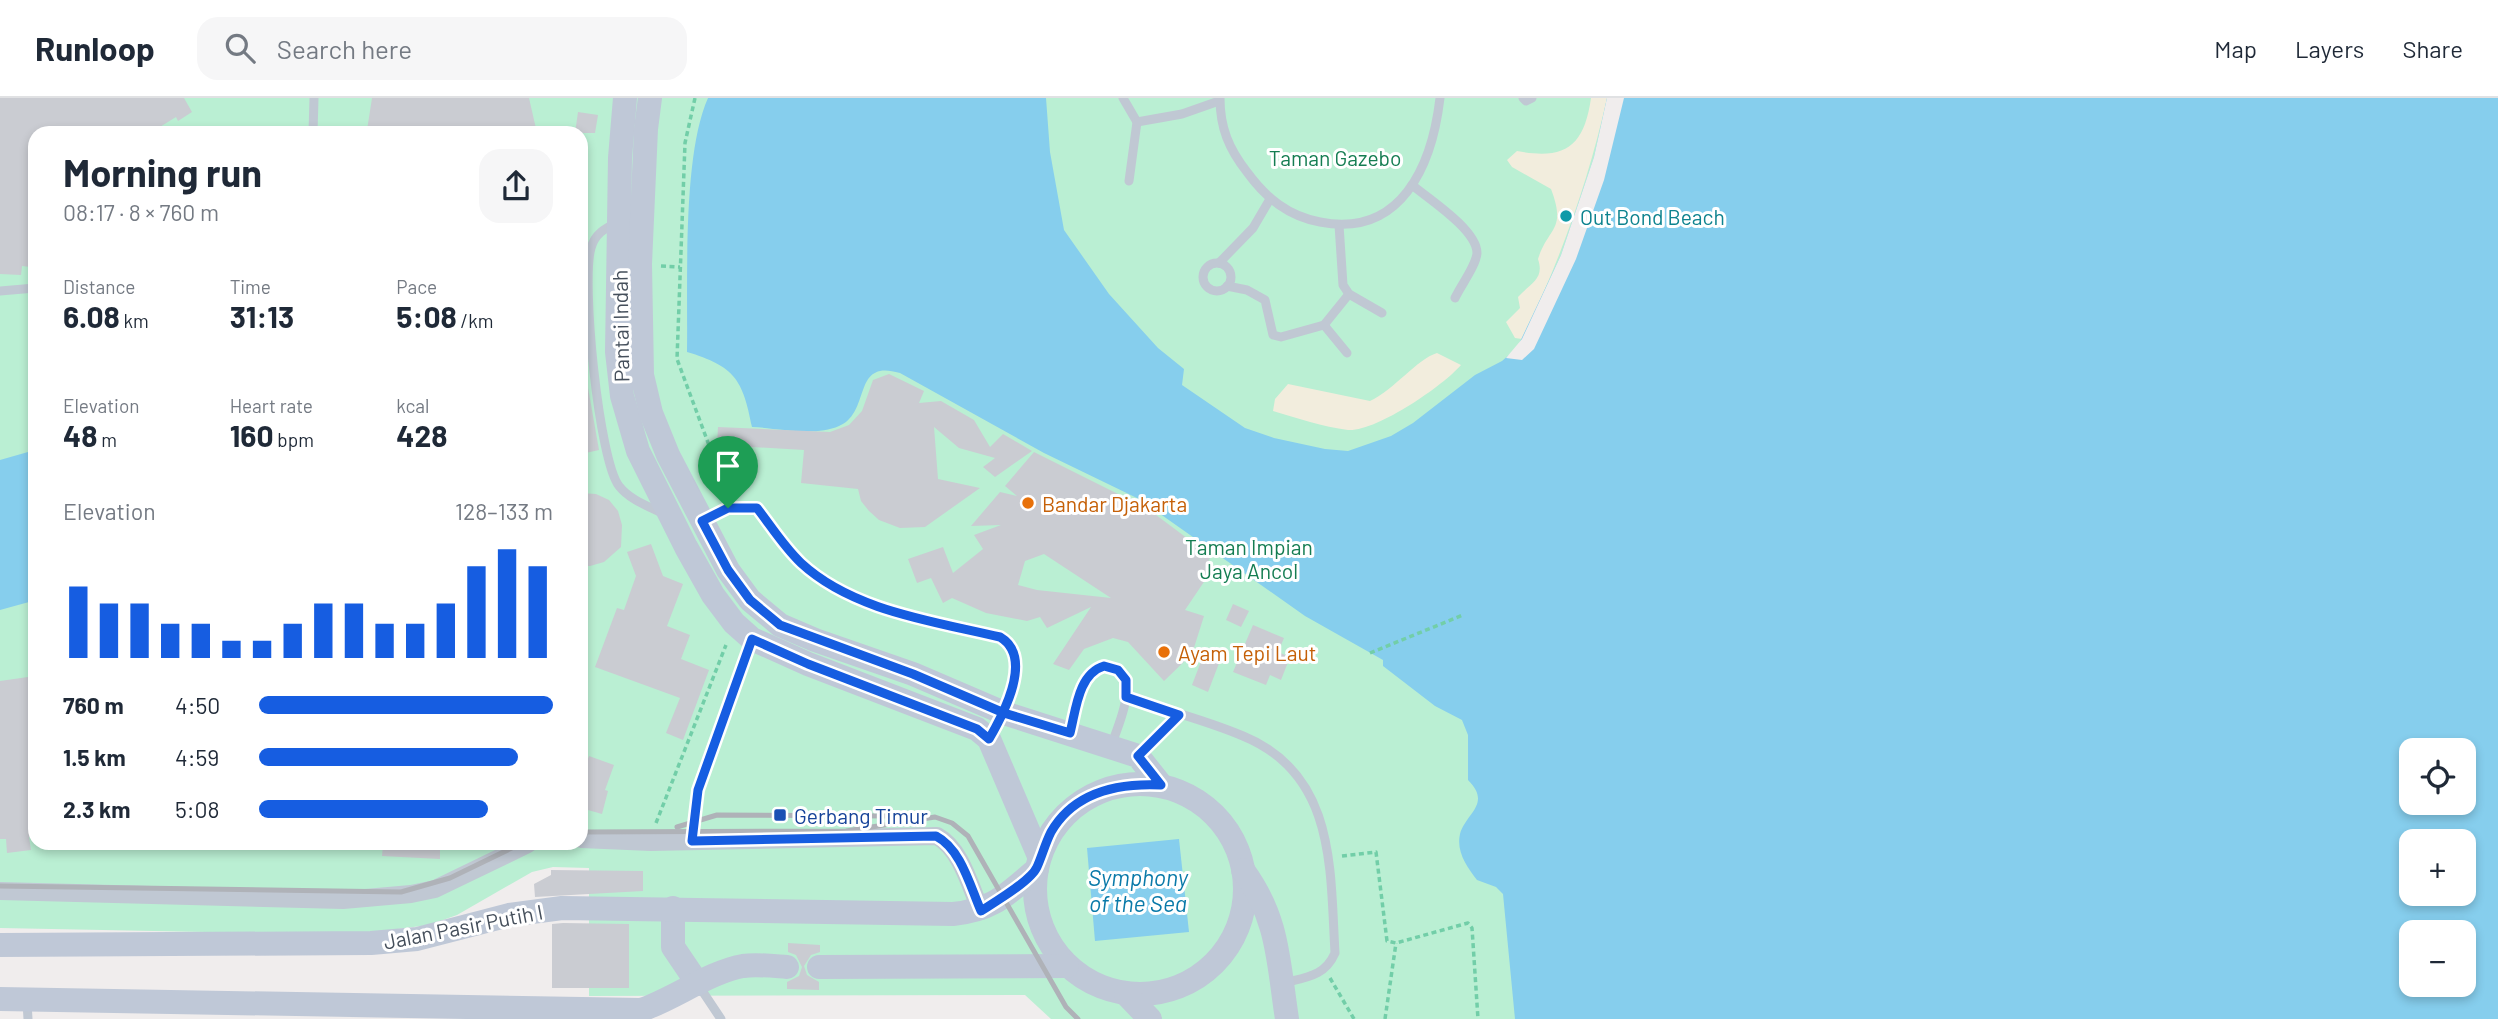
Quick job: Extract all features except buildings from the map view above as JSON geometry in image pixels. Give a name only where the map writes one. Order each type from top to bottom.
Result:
[{"type":"street","name":"Pantai Indah","points":[[625,98],[620,158],[617,352],[622,396],[638,451],[713,595],[745,633],[808,664],[977,729],[989,739]]},
{"type":"street","name":"Pantai Indah","points":[[650,98],[646,129],[641,252],[639,333],[642,375],[651,414],[702,521],[728,570],[750,600],[780,625],[913,674],[1004,713],[1138,756]]},
{"type":"street","points":[[989,739],[1038,862]]},
{"type":"street","points":[[1138,756],[1161,785]]},
{"type":"street","points":[[1130,783],[1161,785],[1184,793],[1205,806],[1223,824],[1236,845],[1243,869],[1245,897],[1238,925],[1225,951],[1206,971],[1181,986],[1154,994],[1126,994],[1094,985],[1067,966],[1049,944],[1038,918],[1034,891],[1038,862],[1060,821],[1074,806],[1101,790],[1130,783]]},
{"type":"street","points":[[588,839],[652,842],[936,836],[946,841],[956,856],[981,911]]},
{"type":"street","points":[[0,891],[343,900],[411,894],[435,889],[516,850]]},
{"type":"street","name":"Jalan Pasir Putih I","points":[[0,945],[371,943],[417,939],[534,910],[674,908],[953,914],[981,911],[1003,897],[1038,862]]},
{"type":"street","points":[[1243,869],[1265,902],[1274,930],[1287,1019]]},
{"type":"street","points":[[674,908],[673,947],[698,984]]},
{"type":"street","points":[[0,999],[27,1010],[112,1006],[518,1014],[640,1010],[670,1000],[698,984],[744,966],[787,967]]},
{"type":"street","points":[[819,967],[1067,966]]},
{"type":"street","points":[[1126,994],[1150,1019]]},
{"type":"lane","points":[[313,126],[314,98]]},
{"type":"lane","points":[[1123,98],[1137,122],[1129,181]]},
{"type":"lane","points":[[1137,122],[1182,114],[1219,99],[1223,131],[1231,150],[1255,184],[1288,212],[1339,225],[1371,221],[1397,204],[1412,186],[1433,139],[1440,98]]},
{"type":"lane","points":[[1524,98],[1526,101],[1532,98]]},
{"type":"lane","points":[[1412,186],[1443,208],[1471,236],[1477,249],[1477,257],[1455,298]]},
{"type":"lane","points":[[1270,199],[1253,228],[1219,262],[1206,267],[1204,283],[1212,290],[1227,286],[1247,290],[1265,300],[1273,335],[1281,337],[1325,325],[1349,294]]},
{"type":"lane","points":[[619,221],[599,232],[591,248],[588,281],[590,346],[610,465],[618,485],[635,500],[672,518]]},
{"type":"lane","points":[[1339,225],[1342,275],[1349,294],[1382,313]]},
{"type":"lane","points":[[1219,262],[1230,271],[1227,286]]},
{"type":"lane","points":[[0,291],[28,289]]},
{"type":"lane","points":[[1325,325],[1338,338],[1347,353]]},
{"type":"lane","points":[[702,521],[728,508],[757,508],[800,562],[835,588],[905,615],[1000,637],[1010,642],[1016,653],[1016,667],[1004,713],[989,739]]},
{"type":"lane","points":[[698,790],[745,633]]},
{"type":"lane","points":[[1070,733],[1085,680],[1097,668],[1111,667],[1126,680],[1126,697],[1111,747]]},
{"type":"lane","points":[[1126,697],[1245,736],[1277,756],[1304,781],[1318,808],[1329,857],[1335,953],[1325,969],[1282,984]]},
{"type":"lane","points":[[1138,756],[1179,715]]},
{"type":"lane","points":[[698,984],[722,1019]]},
{"type":"path","points":[[695,98],[685,143],[677,359],[713,456],[757,508]]},
{"type":"path","points":[[1370,653],[1462,615]]},
{"type":"path","points":[[652,842],[721,651],[745,633]]},
{"type":"path","points":[[692,841],[698,790]]},
{"type":"path","points":[[1329,857],[1376,852],[1387,942],[1396,943],[1468,923],[1472,928],[1478,1019]]},
{"type":"path","points":[[1385,1019],[1396,943]]},
{"type":"path","points":[[1325,969],[1354,1019]]},
{"type":"green space","name":"Taman Impian Jaya Ancol","points":[[0,98],[2498,98],[2357,1019],[1051,1019],[1025,995],[589,996],[589,868],[553,867],[532,872],[457,915],[429,925],[350,935],[0,928]]},
{"type":"sand","name":"Out Bond Beach","points":[[1591,98],[1607,98],[1582,191],[1536,310],[1522,339],[1515,338],[1506,322],[1520,308],[1518,297],[1538,277],[1538,259],[1557,221],[1557,213],[1551,189],[1512,167],[1507,160],[1517,151],[1548,153],[1569,146],[1583,128]]},
{"type":"sand","points":[[1437,353],[1461,365],[1425,395],[1375,424],[1348,430],[1273,411],[1275,399],[1288,384],[1370,401],[1388,390],[1421,361]]},
{"type":"water","points":[[708,98],[1046,98],[1050,152],[1064,230],[1109,294],[1158,348],[1184,369],[1182,385],[1245,428],[1274,438],[1348,451],[1391,436],[1413,423],[1475,375],[1502,361],[1517,348],[1561,255],[1594,157],[1607,98],[2498,98],[2498,1019],[1515,1019],[1503,894],[1496,887],[1477,880],[1461,853],[1460,834],[1478,802],[1475,788],[1468,780],[1468,735],[1462,720],[1435,706],[1383,666],[1383,660],[1305,616],[1139,499],[1044,453],[900,373],[885,370],[874,373],[868,379],[856,410],[839,426],[819,431],[752,427],[745,397],[734,377],[716,363],[687,352],[688,222],[694,153]]},
{"type":"water","points":[[28,452],[28,602],[0,610],[0,460]]},
{"type":"water","name":"Symphony of the Sea","points":[[1179,839],[1189,932],[1095,941],[1087,848]]},
{"type":"pier","points":[[1607,98],[1624,98],[1604,180],[1576,259],[1534,349],[1522,360],[1506,358],[1522,339],[1561,255],[1594,157]]},
{"type":"railway","points":[[677,827],[717,815],[889,816]]},
{"type":"railway","points":[[588,832],[846,831],[935,817],[952,823],[968,836],[1066,1007],[1078,1019]]},
{"type":"railway","points":[[0,886],[401,892],[450,878],[508,850]]},
{"type":"place","name":"Out Bond Beach","points":[[1566,216]]},
{"type":"place","name":"Bandar Djakarta","points":[[1028,503]]},
{"type":"place","name":"Ayam Tepi Laut","points":[[1164,652]]},
{"type":"place","name":"Gerbang Timur","points":[[780,815]]},
{"type":"route","points":[[728,508],[702,521],[728,570],[750,600],[780,625],[815,640],[913,674],[1004,713],[1070,733],[1085,680],[1091,672],[1104,666],[1118,670],[1126,680],[1126,697],[1179,715],[1138,756],[1161,785],[1130,783],[1101,790],[1074,806],[1053,828],[1039,856],[1037,869],[981,911],[956,856],[946,841],[936,836],[692,841],[698,790],[752,639],[808,664],[908,700],[977,729],[989,739],[1004,713],[1016,667],[1016,653],[1010,642],[1000,637],[905,615],[835,588],[800,562],[757,508],[728,508]]},
{"type":"park label","name":"Taman Gazebo","points":[[1335,157]]}]
